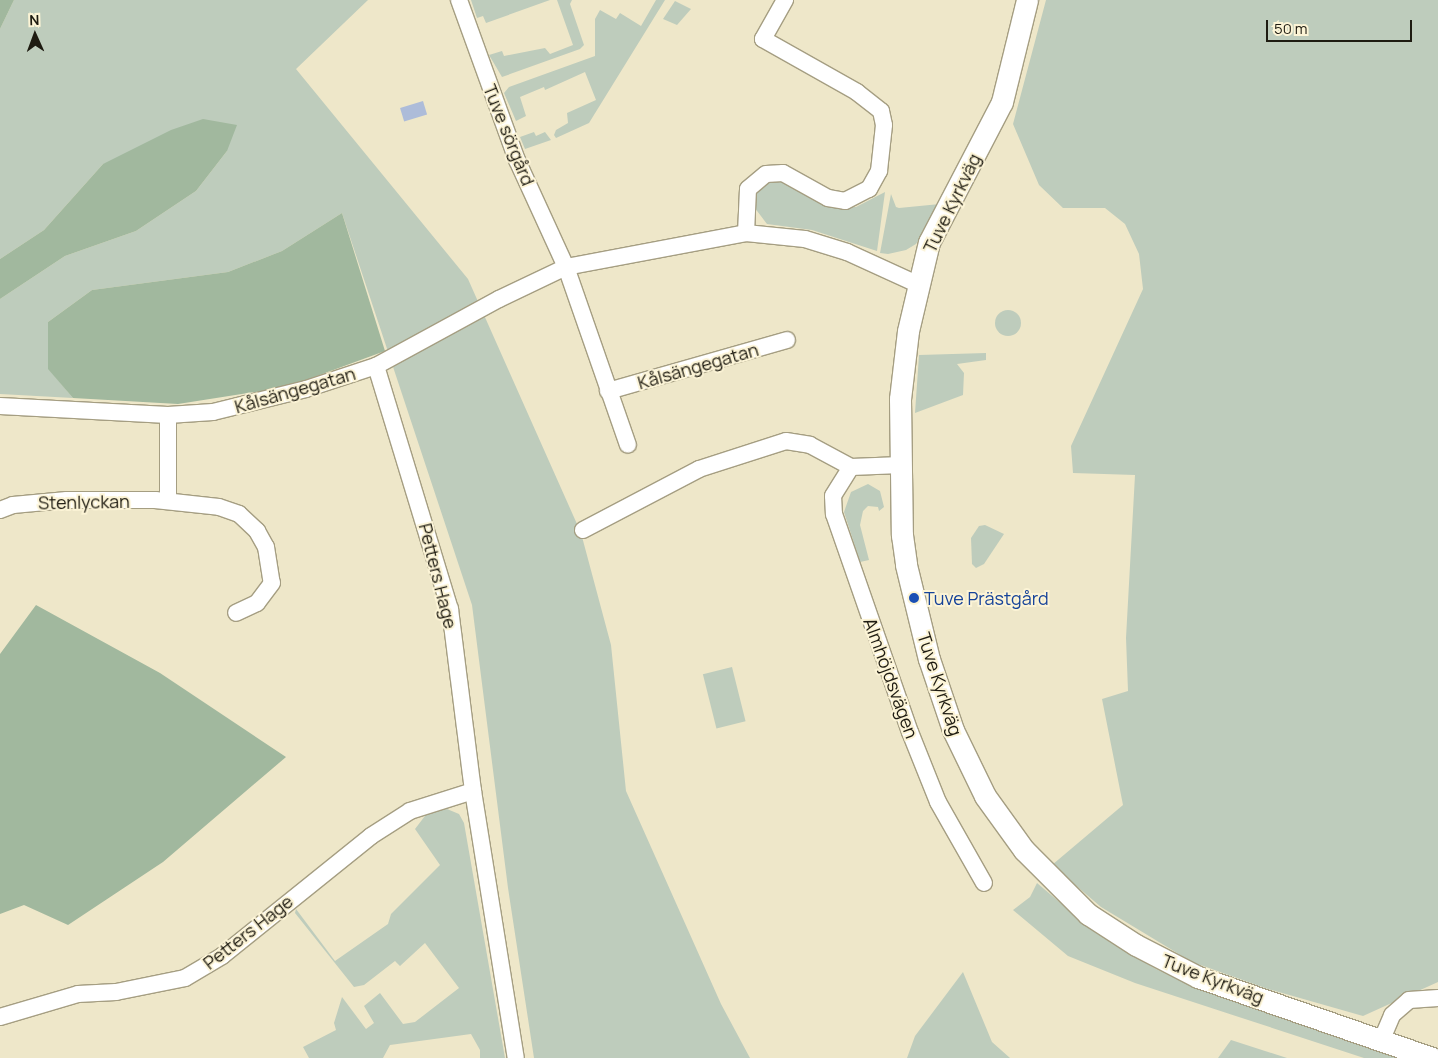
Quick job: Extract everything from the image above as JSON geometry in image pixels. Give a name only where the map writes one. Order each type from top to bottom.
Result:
[{"type":"street","name":"Tuve sörgård","points":[[459,0],[517,160],[566,268]]},
{"type":"street","points":[[746,233],[748,189],[766,174],[783,173],[828,198],[845,201],[869,189],[879,171],[884,125],[880,111],[857,92],[763,39],[785,0]]},
{"type":"street","name":"Tuve Kyrkväg","points":[[1027,0],[1002,102],[929,242],[917,284],[900,399],[906,564],[932,668],[953,730],[985,796],[1024,850],[1088,914],[1165,961],[1198,977],[1382,1039],[1432,1058]]},
{"type":"street","name":"Kålsängegatan","points":[[0,406],[168,415],[213,412],[306,389],[376,366],[499,299],[566,268],[697,240],[746,233],[805,239],[847,252],[917,284]]},
{"type":"street","points":[[566,268],[628,446]]},
{"type":"street","name":"Kålsängegatan","points":[[608,390],[787,340]]},
{"type":"street","name":"Petters Hage","points":[[376,366],[450,609],[473,791],[516,1058]]},
{"type":"street","points":[[168,415],[168,501]]},
{"type":"street","points":[[583,530],[699,469],[786,441],[810,445],[851,467],[901,464]]},
{"type":"street","name":"Almhöjdsvägen","points":[[851,467],[833,496],[834,514],[910,732],[938,802],[984,884]]},
{"type":"street","name":"Stenlyckan","points":[[0,510],[13,505],[67,500],[168,501],[219,507],[239,514],[256,531],[266,547],[272,583],[257,604],[236,613]]},
{"type":"street","name":"Petters Hage","points":[[0,1017],[78,994],[116,992],[185,978],[222,956],[371,836],[410,811],[473,791]]},
{"type":"street","points":[[1382,1039],[1392,1015],[1409,1000],[1438,998]]},
{"type":"green space","points":[[0,0],[14,0],[0,29]]},
{"type":"green space","points":[[14,0],[368,0],[296,69],[468,279],[581,533],[611,645],[626,791],[721,1004],[750,1058],[534,1058],[508,888],[472,605],[342,213],[282,251],[228,272],[92,290],[48,322],[48,368],[73,398],[0,394],[0,299],[65,256],[136,231],[196,191],[227,151],[103,164],[44,230],[0,259],[0,29]]},
{"type":"green space","points":[[471,0],[550,0],[486,23],[483,16],[477,18]]},
{"type":"green space","points":[[557,0],[572,0],[570,4],[584,45],[580,49],[502,77],[489,55],[502,51],[504,56],[545,48],[550,54],[573,45]]},
{"type":"green space","points":[[656,0],[665,0],[589,123],[556,138],[554,135],[556,130],[568,123],[567,113],[596,100],[585,72],[545,90],[544,87],[520,97],[526,116],[516,121],[504,93],[509,87],[595,56],[595,19],[600,10],[616,19],[620,13],[641,26]]},
{"type":"green space","points":[[1046,0],[1438,0],[1438,982],[1363,1016],[1268,989],[1192,962],[1101,907],[1052,865],[1123,805],[1102,699],[1128,691],[1126,638],[1135,475],[1073,473],[1071,446],[1143,289],[1139,254],[1125,224],[1105,208],[1063,208],[1039,185],[1013,124]]},
{"type":"green space","points":[[675,1],[691,9],[677,25],[663,19]]},
{"type":"green space","points":[[203,119],[237,125],[227,151],[196,191],[136,231],[65,256],[0,299],[0,259],[44,230],[103,164],[171,130]]},
{"type":"green space","points":[[534,132],[536,136],[545,132],[551,140],[525,149],[520,137]]},
{"type":"green space","points":[[770,181],[787,183],[832,207],[856,207],[885,192],[877,251],[812,230],[767,224],[754,207],[757,192]]},
{"type":"green space","points":[[891,194],[896,207],[899,208],[940,204],[916,244],[906,250],[888,254],[880,253]]},
{"type":"green space","points":[[342,213],[385,351],[287,387],[178,404],[73,398],[48,369],[48,322],[92,290],[228,272],[282,251]]},
{"type":"green space","points":[[1008,310],[1017,314],[1021,323],[1017,332],[1008,336],[999,332],[995,323],[999,314]]},
{"type":"green space","points":[[986,353],[986,360],[957,364],[964,373],[963,395],[915,413],[919,355]]},
{"type":"green space","points":[[868,484],[880,491],[884,507],[879,511],[878,507],[868,506],[863,511],[860,525],[869,560],[860,562],[844,512],[851,492]]},
{"type":"green space","points":[[985,525],[1004,534],[984,564],[976,568],[972,564],[971,538],[979,526]]},
{"type":"green space","points":[[36,605],[160,673],[286,757],[163,862],[68,925],[24,905],[0,914],[0,654]]},
{"type":"green space","points":[[732,667],[746,721],[716,729],[703,674]]},
{"type":"green space","points":[[447,809],[459,814],[464,823],[505,1058],[480,1058],[480,1050],[471,1034],[390,1045],[383,1058],[309,1058],[303,1047],[336,1030],[334,1023],[342,997],[366,1029],[374,1023],[364,1006],[380,993],[403,1024],[415,1022],[459,988],[425,943],[400,966],[395,961],[364,985],[354,987],[295,913],[296,909],[335,961],[388,924],[391,914],[440,865],[415,829],[428,812]]},
{"type":"green space","points":[[1037,883],[1096,933],[1156,969],[1190,985],[1400,1058],[1364,1058],[1135,983],[1068,956],[1013,910],[1030,897]]},
{"type":"green space","points":[[963,972],[992,1042],[1010,1058],[907,1058],[915,1036]]},
{"type":"green space","points":[[1231,1040],[1287,1058],[1218,1058]]},
{"type":"water","points":[[423,101],[427,114],[404,121],[400,108]]},
{"type":"place","name":"Tuve Prästgård","points":[[914,598]]}]
